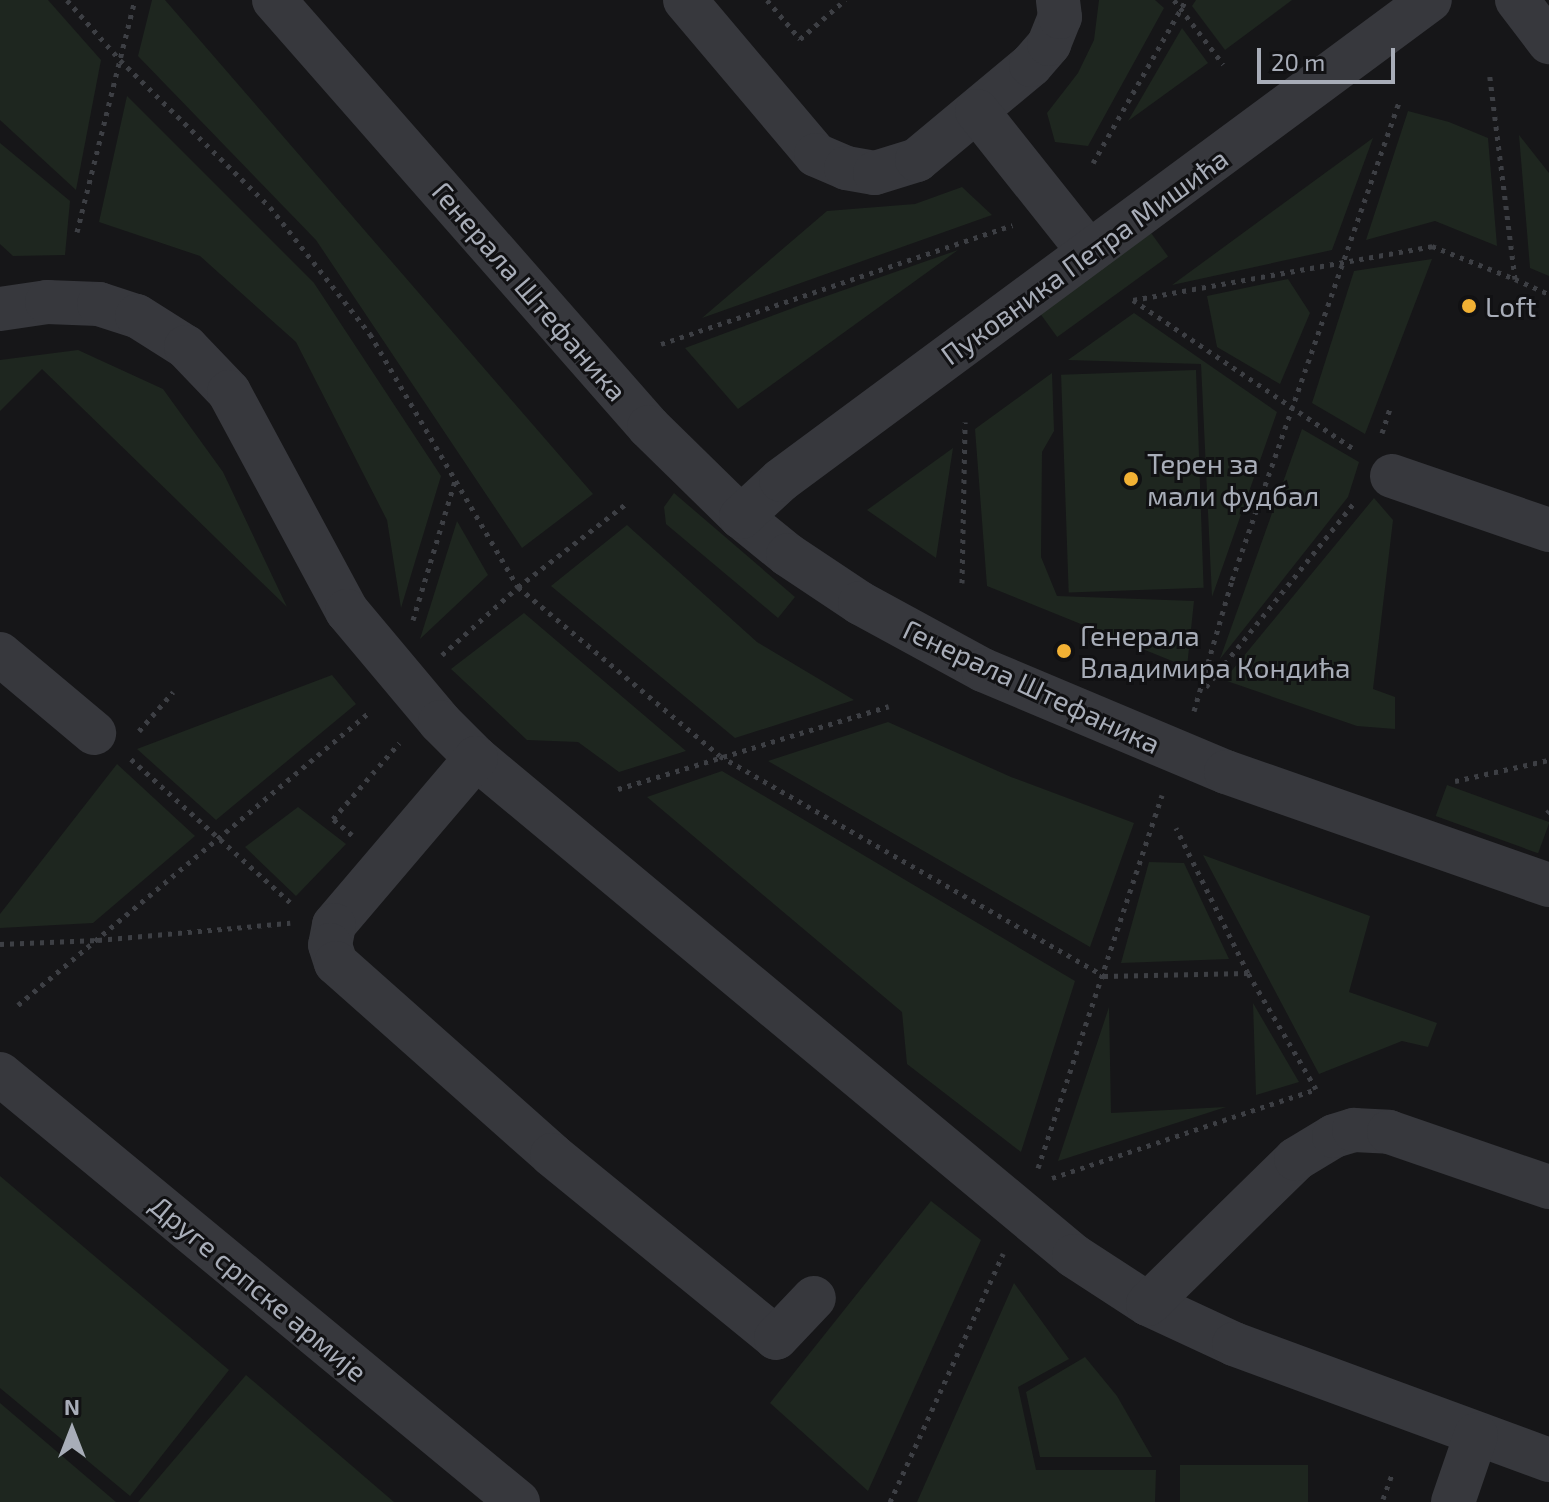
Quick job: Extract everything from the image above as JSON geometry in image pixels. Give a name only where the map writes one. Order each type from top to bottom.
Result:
[{"type":"street","name":"Генерала Штефаника","points":[[274,0],[649,427],[741,517],[788,555],[860,603],[983,670],[1226,772],[1549,885]]},
{"type":"street","points":[[685,0],[816,155],[846,168],[875,173],[917,160],[1031,65],[1049,44],[1060,17],[1058,0]]},
{"type":"street","name":"Пуковника Петра Мишића","points":[[741,517],[781,480],[1430,0]]},
{"type":"street","points":[[1517,0],[1549,42]]},
{"type":"street","points":[[977,111],[1089,252]]},
{"type":"street","points":[[0,309],[81,302],[119,309],[172,336],[213,371],[229,392],[347,611],[432,712],[476,758],[1021,1215],[1114,1285],[1148,1304],[1310,1374],[1549,1460]]},
{"type":"street","points":[[1382,468],[1549,530]]},
{"type":"street","points":[[0,654],[116,741]]},
{"type":"street","points":[[476,758],[334,925],[330,945],[336,963],[552,1155],[776,1338],[814,1298]]},
{"type":"street","name":"Друге српске армије","points":[[0,1074],[518,1502]]},
{"type":"street","points":[[1148,1304],[1296,1159],[1334,1136],[1354,1130],[1389,1132],[1549,1187]]},
{"type":"street","points":[[1453,1502],[1476,1435]]},
{"type":"path","points":[[67,0],[120,60],[270,207],[370,334],[518,587],[720,756],[1104,976],[1248,973]]},
{"type":"path","points":[[77,232],[135,0]]},
{"type":"path","points":[[767,0],[800,39],[845,0]]},
{"type":"path","points":[[1174,0],[1223,64]]},
{"type":"path","points":[[1093,163],[1186,0]]},
{"type":"path","points":[[1490,77],[1515,279]]},
{"type":"path","points":[[1391,406],[1382,468],[1203,691],[1232,580],[1399,102]]},
{"type":"path","points":[[661,344],[1015,224]]},
{"type":"path","points":[[1382,468],[1133,300],[1432,246],[1549,294]]},
{"type":"path","points":[[962,583],[965,422]]},
{"type":"path","points":[[411,627],[456,478]]},
{"type":"path","points":[[439,658],[518,587],[627,503]]},
{"type":"path","points":[[0,944],[98,940],[290,923],[300,911],[116,741],[173,692]]},
{"type":"path","points":[[18,1005],[378,706]]},
{"type":"path","points":[[618,789],[889,706]]},
{"type":"path","points":[[361,843],[333,819],[403,738]]},
{"type":"path","points":[[1455,781],[1549,760]]},
{"type":"path","points":[[1037,1170],[1104,976],[1153,820]]},
{"type":"path","points":[[1046,1180],[1316,1089],[1248,973],[1176,828]]},
{"type":"path","points":[[890,1502],[1009,1242]]},
{"type":"path","points":[[1383,1499],[1393,1472]]},
{"type":"shaded area","points":[[0,0],[48,0],[101,60],[76,190],[0,120]]},
{"type":"shaded area","points":[[152,0],[165,0],[593,494],[522,548],[316,240],[138,56]]},
{"type":"shaded area","points":[[1099,0],[1155,0],[1164,8],[1088,146],[1055,142],[1047,113],[1078,73],[1094,40]]},
{"type":"shaded area","points":[[1196,0],[1292,0],[1225,50],[1192,6]]},
{"type":"shaded area","points":[[1182,28],[1208,63],[1128,121]]},
{"type":"shaded area","points":[[127,96],[314,283],[441,476],[401,608],[387,520],[296,342],[200,256],[99,222]]},
{"type":"shaded area","points":[[1408,111],[1449,122],[1488,138],[1497,246],[1435,221],[1366,240]]},
{"type":"shaded area","points":[[1519,135],[1549,173],[1549,276],[1530,268]]},
{"type":"shaded area","points":[[1373,138],[1332,250],[1172,285]]},
{"type":"shaded area","points":[[0,143],[70,201],[65,255],[13,256],[0,244]]},
{"type":"shaded area","points":[[962,187],[992,215],[702,318],[827,211],[915,204]]},
{"type":"shaded area","points":[[1151,233],[1168,256],[1057,337],[1040,314]]},
{"type":"shaded area","points":[[958,250],[738,409],[685,348],[801,305]]},
{"type":"shaded area","points":[[1432,259],[1365,434],[1312,403],[1354,271]]},
{"type":"shaded area","points":[[1288,279],[1310,313],[1280,384],[1217,347],[1207,296]]},
{"type":"shaded area","points":[[1134,313],[1277,412],[1212,597],[1201,364],[1068,360]]},
{"type":"shaded area","points":[[78,350],[163,389],[223,472],[287,607],[42,369],[0,411],[0,360]]},
{"type":"shaded area","name":"Терен за мали фудбал","points":[[1196,370],[1204,588],[1069,593],[1061,375]]},
{"type":"shaded area","points":[[1052,373],[1054,431],[1042,452],[1041,557],[1057,596],[1194,601],[1187,667],[987,586],[975,429]]},
{"type":"shaded area","points":[[1302,429],[1359,462],[1348,497],[1220,659]]},
{"type":"shaded area","points":[[953,448],[936,558],[867,510]]},
{"type":"shaded area","points":[[674,493],[795,597],[778,618],[666,524],[664,507]]},
{"type":"shaded area","points":[[1374,498],[1393,520],[1373,689],[1395,697],[1395,729],[1357,726],[1224,680]]},
{"type":"shaded area","points":[[457,521],[488,575],[420,639]]},
{"type":"shaded area","points":[[627,525],[757,642],[854,700],[735,738],[551,586]]},
{"type":"shaded area","points":[[524,613],[686,751],[619,772],[578,742],[527,740],[451,669]]},
{"type":"shaded area","points":[[332,675],[356,704],[216,820],[137,749]]},
{"type":"shaded area","points":[[888,722],[1011,777],[1134,823],[1090,947],[768,761]]},
{"type":"shaded area","points":[[117,764],[195,836],[93,923],[0,928],[0,914]]},
{"type":"shaded area","points":[[722,771],[1075,981],[1021,1152],[907,1064],[902,1012],[647,797]]},
{"type":"shaded area","points":[[1447,785],[1549,822],[1538,853],[1436,816]]},
{"type":"shaded area","points":[[298,807],[346,844],[296,896],[245,847]]},
{"type":"shaded area","points":[[1203,855],[1370,916],[1349,992],[1437,1023],[1428,1047],[1402,1041],[1319,1074]]},
{"type":"shaded area","points":[[1149,862],[1184,863],[1229,959],[1121,963]]},
{"type":"shaded area","points":[[1253,1003],[1299,1082],[1256,1095]]},
{"type":"shaded area","points":[[1109,1007],[1111,1113],[1226,1107],[1058,1161]]},
{"type":"shaded area","points":[[0,1176],[229,1370],[130,1496],[0,1388]]},
{"type":"shaded area","points":[[931,1201],[981,1240],[868,1491],[770,1403]]},
{"type":"shaded area","points":[[1014,1283],[1069,1359],[1018,1387],[1036,1470],[1156,1470],[1155,1502],[917,1502]]},
{"type":"shaded area","points":[[1085,1357],[1117,1396],[1152,1457],[1040,1457],[1026,1392]]},
{"type":"shaded area","points":[[246,1375],[394,1502],[138,1502]]},
{"type":"shaded area","points":[[0,1403],[116,1502],[0,1502]]},
{"type":"shaded area","points":[[1180,1465],[1308,1465],[1308,1502],[1180,1502]]},
{"type":"place","name":"Loft","points":[[1469,306]]},
{"type":"place","name":"Терен за мали фудбал","points":[[1131,479]]},
{"type":"place","name":"Генерала Владимира Кондића","points":[[1064,651]]}]
